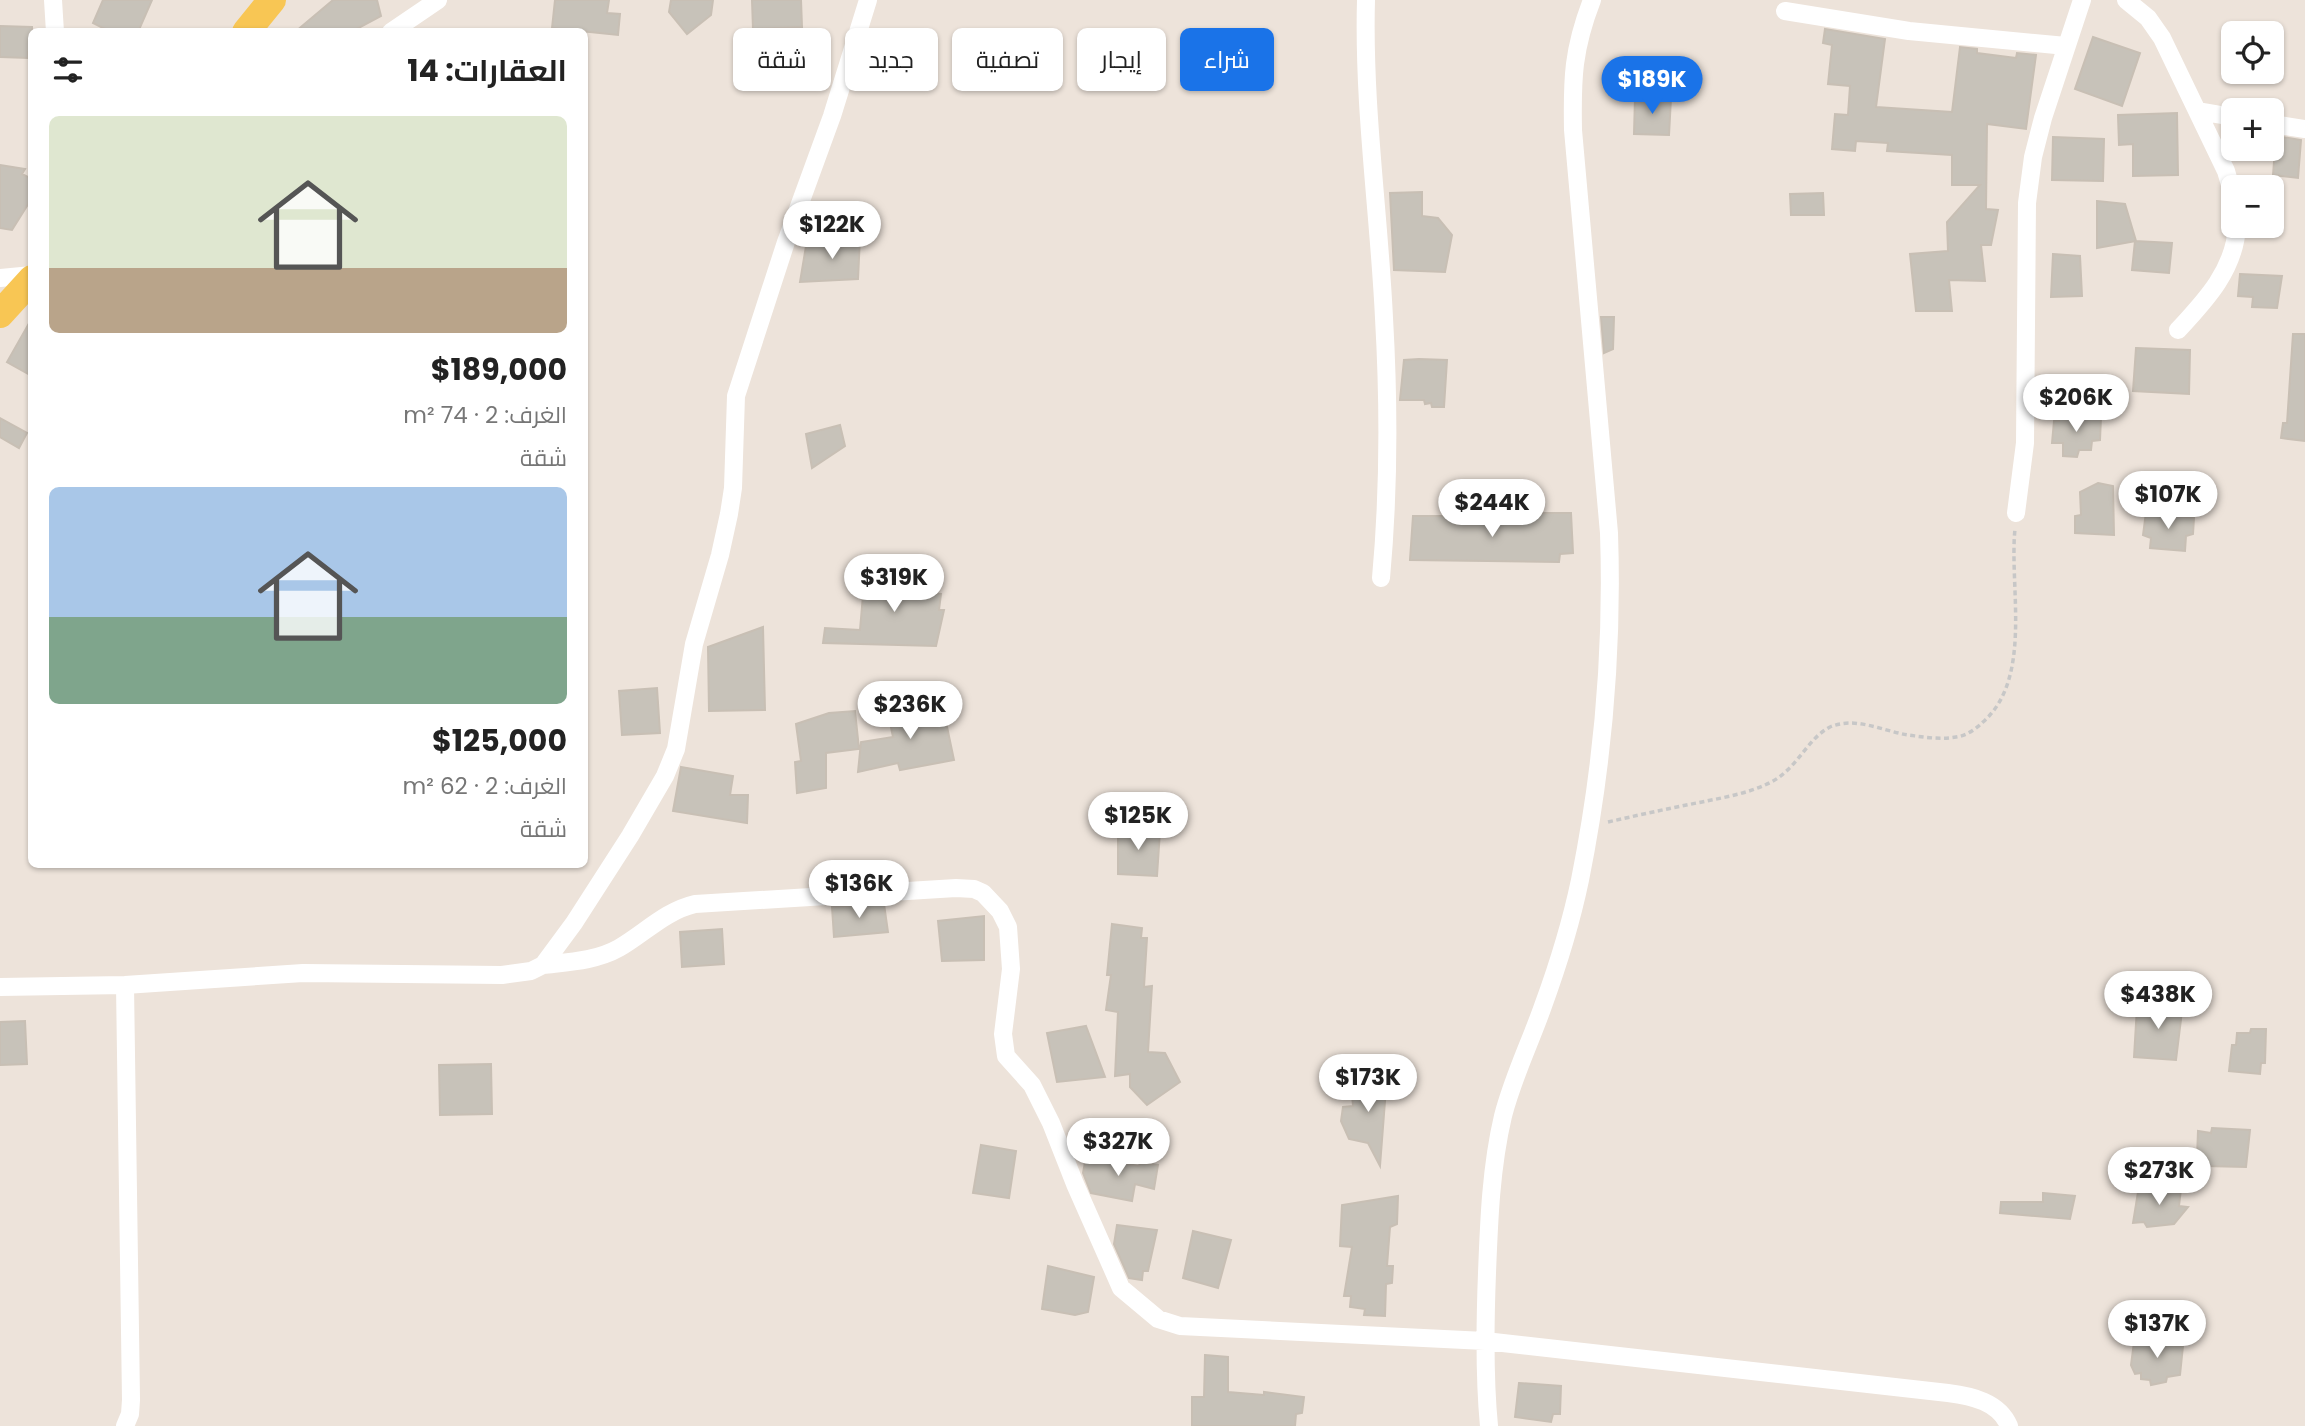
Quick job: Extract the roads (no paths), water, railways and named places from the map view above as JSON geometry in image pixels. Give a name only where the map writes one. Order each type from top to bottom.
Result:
[{"type":"main road","points":[[249,28],[272,0]]},
{"type":"main road","points":[[0,314],[28,282]]},
{"type":"street","points":[[52,0],[55,28]]},
{"type":"street","points":[[397,28],[438,0]]},
{"type":"street","points":[[543,965],[574,923],[630,836],[665,776],[676,749],[692,654],[729,514],[733,488],[736,396],[786,242],[832,116],[868,0]]},
{"type":"street","points":[[1366,0],[1367,86],[1387,394],[1387,517],[1381,578]]},
{"type":"street","points":[[1489,1426],[1485,1341],[1490,1197],[1503,1118],[1521,1057],[1542,1009],[1565,939],[1590,825],[1606,694],[1611,585],[1595,368],[1573,130],[1573,65],[1578,40],[1592,0]]},
{"type":"street","points":[[2016,513],[2025,443],[2027,203],[2033,157],[2043,118],[2082,0]]},
{"type":"street","points":[[2126,0],[2148,18],[2162,38],[2227,175]]},
{"type":"street","points":[[1785,11],[1909,31],[2066,46]]},
{"type":"street","points":[[2198,111],[2221,115]]},
{"type":"street","points":[[2284,126],[2305,129]]},
{"type":"street","points":[[2178,330],[2204,302],[2222,277],[2233,252],[2235,238]]},
{"type":"street","points":[[0,278],[28,277]]},
{"type":"street","points":[[0,987],[125,985],[303,974],[518,974],[543,965],[586,960],[617,949],[670,912],[695,904],[956,888],[984,893],[1000,911],[1008,926],[1011,969],[1003,1034],[1006,1056],[1032,1085],[1051,1123],[1121,1287],[1158,1319],[1180,1326],[1485,1341],[1967,1396],[1988,1403],[1998,1410],[2009,1426]]},
{"type":"street","points":[[125,985],[131,1400],[130,1414],[125,1426]]}]
